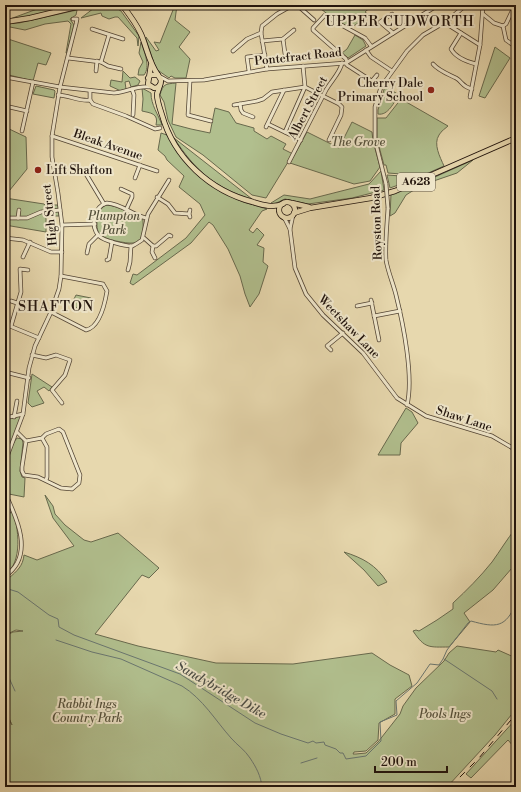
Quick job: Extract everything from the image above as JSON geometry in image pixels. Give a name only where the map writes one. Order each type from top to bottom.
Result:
[{"type":"highway","points":[[5,22],[30,18],[84,5]]},
{"type":"highway","points":[[121,5],[140,32],[151,65],[161,80],[157,94]]},
{"type":"highway","points":[[148,79],[151,65]]},
{"type":"highway","points":[[148,79],[153,74],[158,76]]},
{"type":"highway","name":"A628","points":[[148,79],[148,84],[157,94],[168,132],[182,154],[196,171],[219,188],[247,201],[267,206],[290,203],[310,208]]},
{"type":"highway","points":[[151,88],[155,88],[160,85]]},
{"type":"highway","name":"A628","points":[[267,206],[288,218],[310,208],[371,198],[395,191],[516,138]]},
{"type":"highway","points":[[290,203],[295,208],[294,214]]},
{"type":"highway","points":[[283,204],[280,208],[283,216]]},
{"type":"street","points":[[267,69],[261,33],[262,26],[277,14],[293,5]]},
{"type":"street","points":[[297,5],[314,20]]},
{"type":"street","name":"Pontefract Road","points":[[158,76],[168,81],[190,81],[222,78],[249,71],[345,63],[438,5]]},
{"type":"street","name":"Royston Road","points":[[407,405],[409,388],[407,356],[400,311],[386,260],[388,208],[386,184],[375,140],[375,107],[381,87],[407,51],[424,35],[447,21],[466,5]]},
{"type":"street","points":[[470,97],[480,45],[483,5]]},
{"type":"street","points":[[515,5],[504,26],[506,40],[516,47]]},
{"type":"street","points":[[392,14],[380,22],[393,33]]},
{"type":"street","points":[[483,14],[494,23],[504,26]]},
{"type":"street","points":[[511,14],[516,17]]},
{"type":"street","points":[[371,46],[365,38],[325,15],[314,26],[313,30],[346,59],[345,63],[347,65],[381,87]]},
{"type":"street","name":"High Street","points":[[5,462],[23,414],[32,355],[51,312],[59,289],[61,276],[62,224],[52,157],[52,136],[58,95],[77,19],[73,19]]},
{"type":"street","points":[[447,21],[450,26],[480,45]]},
{"type":"street","points":[[92,29],[123,39]]},
{"type":"street","points":[[262,41],[283,39],[294,30]]},
{"type":"street","points":[[233,51],[247,39],[261,33]]},
{"type":"street","points":[[460,33],[451,50],[468,62],[476,64]]},
{"type":"street","points":[[96,71],[109,35]]},
{"type":"street","points":[[283,39],[285,54]]},
{"type":"street","points":[[366,50],[371,58],[392,71]]},
{"type":"street","points":[[249,71],[247,57],[265,55]]},
{"type":"street","points":[[68,58],[99,62],[121,69]]},
{"type":"street","name":"Albert Street","points":[[289,162],[323,96],[345,63]]},
{"type":"street","points":[[433,64],[457,79],[464,86],[472,89]]},
{"type":"street","points":[[285,132],[305,88],[303,66]]},
{"type":"street","points":[[372,81],[377,75]]},
{"type":"street","points":[[5,77],[60,88],[114,93],[121,93],[141,86],[148,79]]},
{"type":"street","name":"Pontefract Road","points":[[160,85],[168,81]]},
{"type":"street","points":[[190,81],[188,115],[211,121]]},
{"type":"street","points":[[22,131],[33,82]]},
{"type":"street","points":[[141,86],[151,88]]},
{"type":"street","points":[[234,105],[263,99],[272,92],[305,88],[341,105],[343,109],[329,140]]},
{"type":"street","points":[[132,89],[134,95],[134,115]]},
{"type":"street","points":[[284,90],[267,125],[301,140]]},
{"type":"street","points":[[90,91],[90,100],[93,104],[126,116],[155,129],[160,128]]},
{"type":"street","points":[[58,95],[67,95],[85,101],[90,100]]},
{"type":"street","points":[[240,104],[243,113],[254,116]]},
{"type":"street","points":[[5,106],[27,110]]},
{"type":"street","name":"Bleak Avenue","points":[[52,136],[157,171]]},
{"type":"street","points":[[135,178],[140,166]]},
{"type":"street","points":[[86,174],[104,204]]},
{"type":"street","points":[[144,238],[146,218],[157,197],[169,180]]},
{"type":"street","points":[[121,190],[132,194],[127,208]]},
{"type":"street","points":[[157,197],[168,204],[175,213],[190,214]]},
{"type":"street","points":[[144,238],[131,246],[104,240],[98,235],[95,224],[97,210],[104,204],[111,203],[127,208],[146,218]]},
{"type":"street","points":[[18,218],[19,210]]},
{"type":"street","points":[[5,218],[27,218],[41,212],[60,210]]},
{"type":"street","name":"Weetshaw Lane","points":[[290,229],[294,214]]},
{"type":"street","name":"Weetshaw Lane","points":[[283,216],[290,229],[296,268],[306,294],[315,306],[370,360],[397,398],[407,405]]},
{"type":"street","points":[[62,224],[95,224]]},
{"type":"street","points":[[87,253],[90,244],[98,235]]},
{"type":"street","points":[[153,246],[156,246],[169,235],[171,236]]},
{"type":"street","points":[[5,238],[30,242],[51,252],[62,252]]},
{"type":"street","points":[[144,238],[153,246]]},
{"type":"street","points":[[23,257],[30,242]]},
{"type":"street","points":[[107,260],[109,259],[112,242]]},
{"type":"street","points":[[128,270],[131,246]]},
{"type":"street","points":[[153,246],[152,252],[156,258]]},
{"type":"street","points":[[11,326],[20,292],[20,269],[28,270]]},
{"type":"street","points":[[51,312],[86,330],[91,329],[94,326],[102,312],[107,291],[103,284],[61,276]]},
{"type":"street","points":[[11,300],[17,303]]},
{"type":"street","points":[[357,306],[372,301],[379,340]]},
{"type":"street","points":[[374,316],[400,311]]},
{"type":"street","points":[[5,324],[39,338]]},
{"type":"street","points":[[331,350],[327,346],[343,333]]},
{"type":"street","points":[[32,355],[46,358],[56,355],[70,360],[66,375],[51,391],[60,402]]},
{"type":"street","points":[[5,372],[29,378]]},
{"type":"street","points":[[14,417],[17,401]]},
{"type":"street","name":"Shaw Lane","points":[[407,405],[426,416],[492,436],[516,450]]},
{"type":"street","points":[[5,418],[23,414]]},
{"type":"street","points":[[59,429],[63,432],[80,475],[79,483],[72,489],[61,488],[46,480],[23,474],[22,467],[26,441],[42,438],[46,434],[59,429]]},
{"type":"street","points":[[17,432],[26,441]]},
{"type":"street","points":[[42,438],[47,447],[46,480]]},
{"type":"street","points":[[5,493],[18,522],[21,537],[18,564],[15,569],[5,576]]},
{"type":"green space","points":[[48,5],[75,5],[30,17],[10,19]]},
{"type":"green space","points":[[98,5],[108,8],[116,8],[121,11],[139,36],[138,46],[137,38],[118,17],[109,19],[102,16],[101,13],[81,18]]},
{"type":"green space","points":[[175,5],[177,5],[175,20],[190,32],[179,47],[190,59],[186,78],[175,78],[171,76],[169,78],[156,69],[146,39],[146,37],[156,51],[159,50],[154,42],[160,43]]},
{"type":"green space","points":[[316,5],[373,5],[365,12],[369,15],[351,28],[335,20]]},
{"type":"green space","points":[[77,10],[76,15],[70,19],[74,25],[67,53],[71,24],[68,21],[45,24],[25,30],[5,26],[5,24],[19,23]]},
{"type":"green space","points":[[355,35],[363,40],[366,46],[348,58],[342,53],[347,49]]},
{"type":"green space","points":[[5,38],[51,53],[46,65],[38,63],[33,81],[5,74]]},
{"type":"green space","points":[[141,42],[147,67],[144,75],[138,75],[139,69],[143,62],[139,53]]},
{"type":"green space","points":[[495,47],[510,58],[485,98],[479,96]]},
{"type":"green space","points":[[123,71],[130,78],[135,77],[140,81],[138,85],[131,87],[129,81],[125,82],[126,89],[121,91],[110,86],[111,80],[122,82]]},
{"type":"green space","points":[[176,83],[172,124],[210,133],[215,108],[229,112],[236,123],[254,128],[254,131],[267,139],[271,136],[286,144],[283,149],[293,154],[266,198],[252,195],[203,155],[176,137],[168,120],[164,102],[160,95],[165,85]]},
{"type":"green space","points":[[36,86],[54,90],[54,98],[33,94]]},
{"type":"green space","points":[[385,86],[399,95],[388,111],[378,114],[378,110]]},
{"type":"green space","points":[[142,88],[151,93],[153,105],[162,125],[156,125],[157,121],[153,114],[142,111]]},
{"type":"green space","points":[[401,99],[448,126],[442,131],[437,139],[438,150],[444,166],[417,178],[415,175],[388,173],[386,165],[384,165],[377,139],[377,118],[386,118]]},
{"type":"green space","name":"The Grove","points":[[352,122],[372,132],[380,167],[370,181],[354,184],[290,163],[307,132],[339,148]]},
{"type":"green space","points":[[5,127],[26,137],[27,169],[5,196],[5,191],[9,185],[5,183]]},
{"type":"green space","points":[[161,133],[167,135],[181,156],[198,176],[220,191],[243,202],[267,209],[262,211],[249,230],[253,233],[257,228],[264,235],[257,245],[264,248],[263,262],[268,266],[259,294],[250,307],[240,276],[228,249],[213,225],[209,222],[191,243],[133,285],[130,283],[133,274],[137,275],[186,238],[205,215],[200,204],[179,187],[184,176],[158,150]]},
{"type":"green space","points":[[174,138],[252,199],[227,189],[207,176],[190,159]]},
{"type":"green space","points":[[473,160],[457,173],[422,185],[406,195],[395,213],[390,216],[391,194],[417,185]]},
{"type":"green space","points":[[381,171],[384,190],[352,198],[308,204],[285,199],[274,204],[271,203],[284,195],[310,199],[369,184]]},
{"type":"green space","points":[[387,175],[415,177],[415,179],[390,188]]},
{"type":"green space","points":[[5,198],[45,205],[58,205],[59,216],[46,216],[46,232],[5,225]]},
{"type":"green space","name":"Plumpton Park","points":[[106,205],[121,209],[143,220],[143,232],[141,238],[130,243],[102,237],[98,232],[97,218],[100,210]]},
{"type":"green space","points":[[76,295],[91,298],[85,312],[71,305]]},
{"type":"green space","points":[[32,374],[52,387],[49,391],[44,387],[37,391],[44,403],[32,407],[28,403]]},
{"type":"green space","points":[[406,408],[412,412],[418,423],[401,443],[400,455],[378,455]]},
{"type":"green space","points":[[23,414],[5,462],[5,418]]},
{"type":"green space","points":[[17,438],[22,439],[23,443],[20,471],[22,477],[25,478],[24,497],[9,494],[6,489],[5,482],[8,457]]},
{"type":"green space","name":"Rabbit Ings Country Park","points":[[45,495],[53,506],[55,514],[65,525],[84,540],[91,542],[118,533],[159,568],[149,578],[142,575],[95,634],[138,646],[216,663],[293,664],[372,653],[409,675],[412,686],[395,699],[395,714],[379,723],[378,740],[366,751],[354,752],[353,754],[366,753],[378,742],[400,714],[403,706],[416,688],[457,646],[496,652],[498,650],[516,658],[516,709],[495,735],[447,787],[5,787],[5,711],[12,725],[5,709],[5,636],[13,632],[23,631],[16,630],[5,635],[5,576],[9,578],[17,571],[21,565],[24,555],[37,560],[74,546],[53,518]]},
{"type":"green space","points":[[12,510],[18,535],[17,554],[11,569],[5,574],[5,521]]},
{"type":"green space","points":[[516,528],[516,562],[493,590],[464,613],[470,622],[449,647],[432,647],[424,644],[413,631],[419,631],[453,609],[453,603],[487,568]]},
{"type":"green space","points":[[344,552],[357,557],[374,567],[387,582],[378,586],[364,570]]},
{"type":"green space","points":[[516,719],[516,753],[514,751],[514,747],[508,740],[471,778],[466,774]]},
{"type":"waterway","name":"Sandybridge Dike","points":[[5,588],[18,592],[49,615],[58,619],[59,627],[74,635],[180,674],[255,723],[308,743],[313,741],[316,743],[324,742],[325,745],[336,749],[340,753],[343,753],[346,759],[366,756],[381,741],[380,722],[397,715],[396,701],[417,683],[430,664],[439,665],[447,650],[468,623],[471,621],[494,625],[504,622],[516,603]]},
{"type":"waterway","points":[[56,640],[92,652],[121,659],[182,686],[203,703],[231,738],[248,755],[258,772],[262,787]]},
{"type":"waterway","points":[[444,659],[492,691],[497,699]]},
{"type":"waterway","points":[[5,669],[15,691]]},
{"type":"waterway","points":[[301,763],[317,758]]},
{"type":"railway","points":[[450,787],[479,758],[516,714]]},
{"type":"place","name":"Cherry Dale Primary School","points":[[431,90]]},
{"type":"place","name":"Lift Shafton","points":[[38,170]]},
{"type":"district","name":"UPPER CUDWORTH","points":[[400,22]]},
{"type":"district","name":"SHAFTON","points":[[56,307]]},
{"type":"park label","name":"Pools Ings","points":[[445,714]]}]
